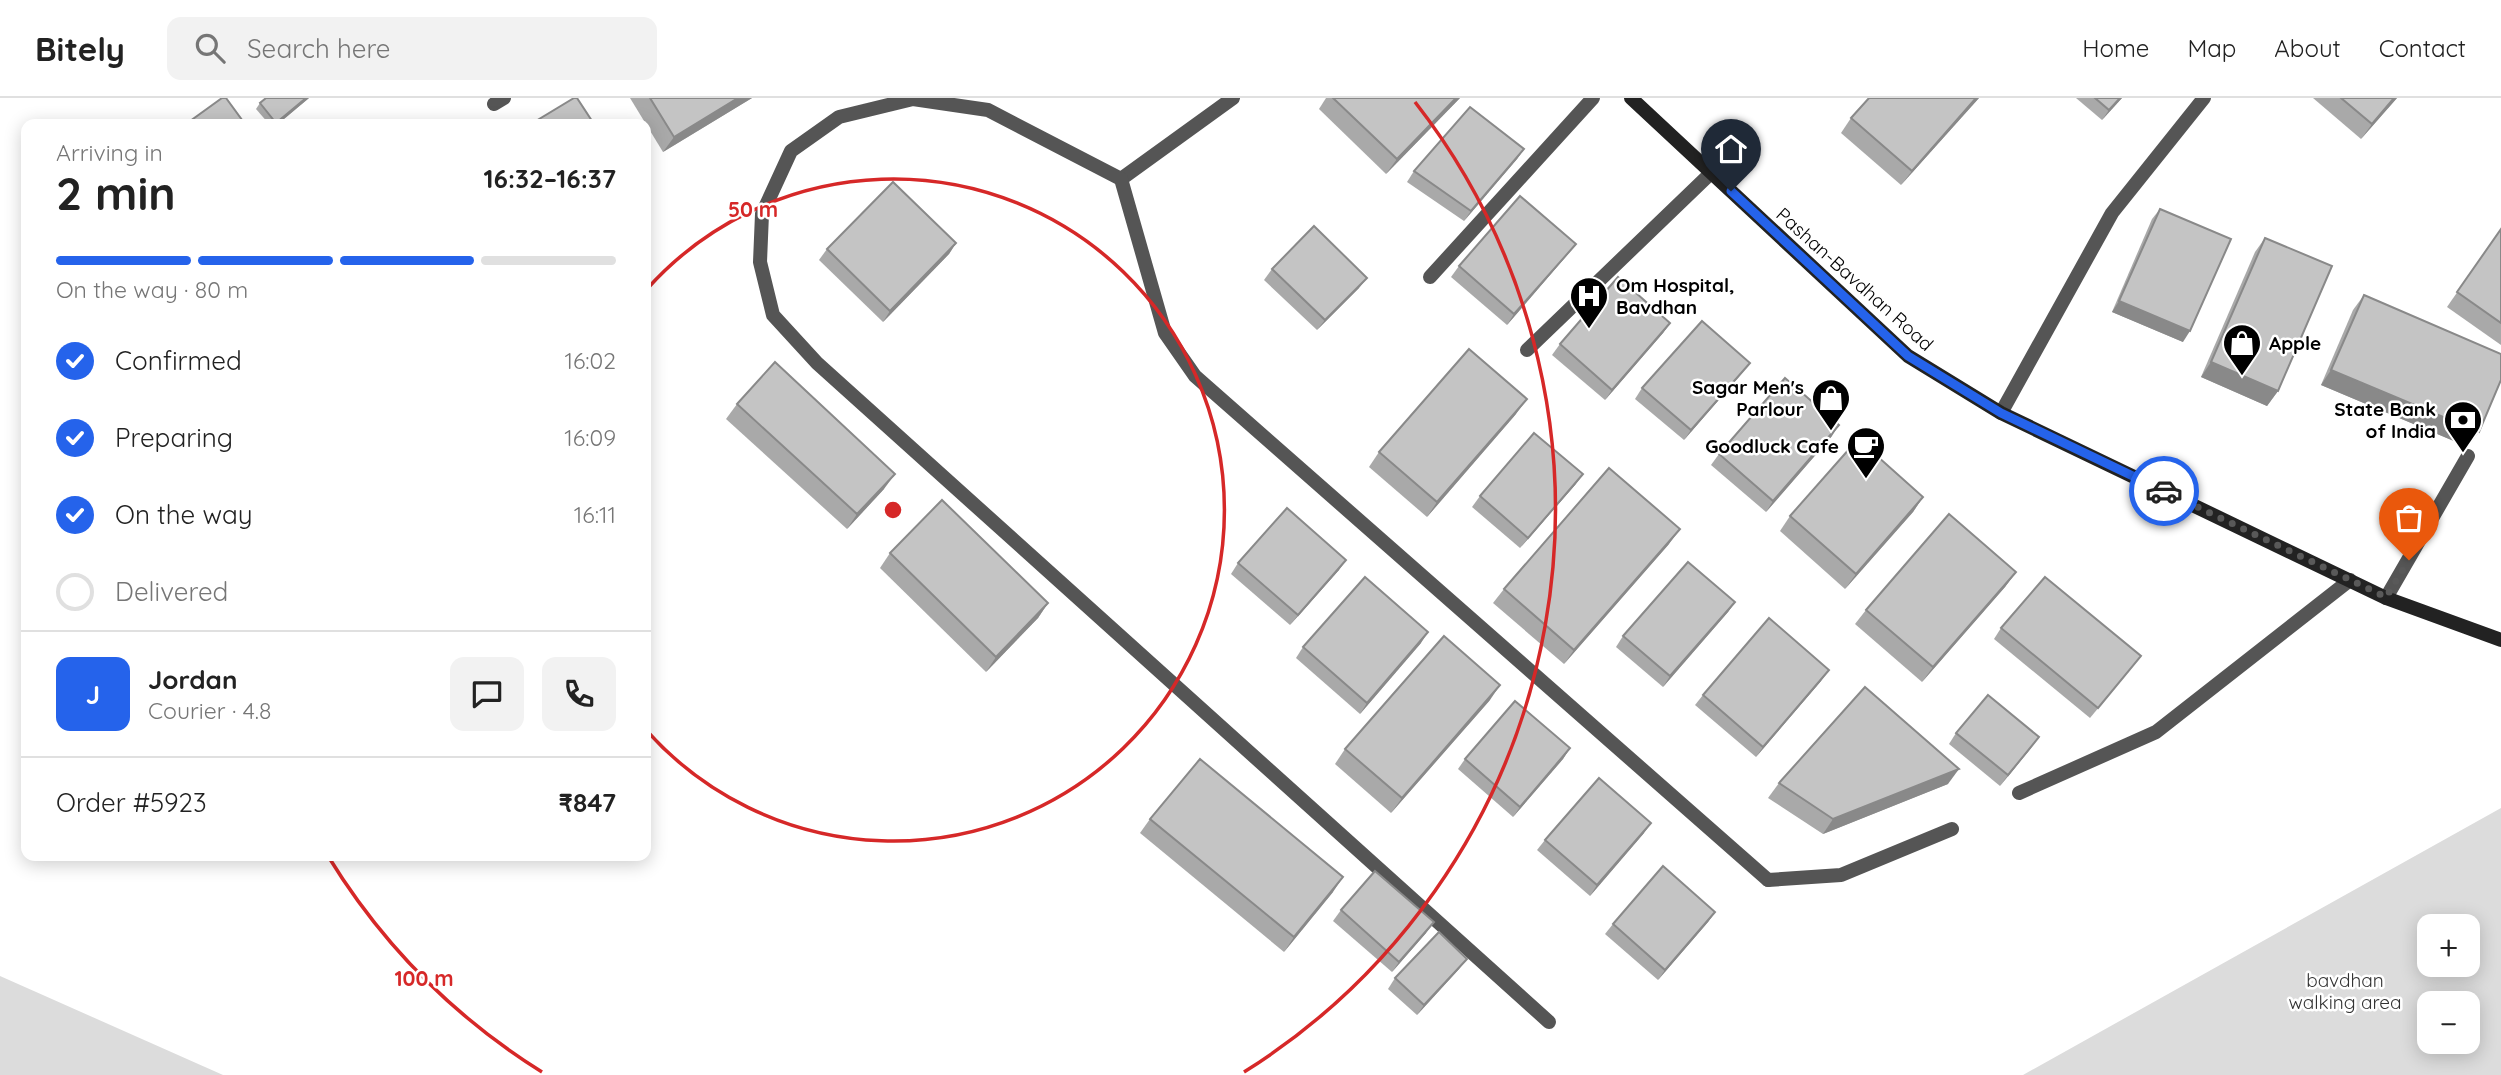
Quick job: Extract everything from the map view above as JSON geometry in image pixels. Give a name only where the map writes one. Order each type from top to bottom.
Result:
[{"type":"main road","name":"Pashan-Bavdhan Road","points":[[1631,98],[1908,356],[2001,413],[2386,597],[2501,640]]},
{"type":"street","points":[[1121,178],[1233,98]]},
{"type":"street","points":[[1430,277],[1593,98]]},
{"type":"street","points":[[2001,413],[2112,212],[2204,98]]},
{"type":"street","points":[[1549,1022],[817,363],[773,314],[760,262],[762,214],[790,151],[839,117],[913,99],[988,110],[1121,178],[1165,334],[1195,376],[1768,880],[1841,875],[1952,829]]},
{"type":"street","points":[[1527,350],[1711,173]]},
{"type":"street","points":[[2386,597],[2432,523],[2468,456]]},
{"type":"street","points":[[2019,793],[2156,732],[2350,580]]},
{"type":"green space","name":"bavdhan walking area","points":[[2501,808],[2501,1075],[2023,1075]]},
{"type":"green space","points":[[0,976],[223,1075],[0,1075]]},
{"type":"building","points":[[222,98],[226,98],[241,119],[193,119]]},
{"type":"building","points":[[266,98],[306,98],[281,119],[273,119],[260,103]]},
{"type":"building","points":[[577,98],[591,119],[539,119]]},
{"type":"building","points":[[650,98],[738,98],[674,137]]},
{"type":"building","points":[[1333,98],[1456,98],[1397,159]]},
{"type":"building","points":[[1869,98],[1976,98],[1912,171],[1851,118]]},
{"type":"building","points":[[2095,98],[2120,98],[2109,110]]},
{"type":"building","points":[[2341,98],[2394,98],[2372,124]]},
{"type":"building","points":[[1470,107],[1524,149],[1471,211],[1414,171]]},
{"type":"building","points":[[893,182],[956,243],[890,311],[827,249]]},
{"type":"building","points":[[1520,196],[1576,244],[1514,314],[1459,266]]},
{"type":"building","points":[[2160,209],[2231,239],[2190,331],[2119,301]]},
{"type":"building","points":[[1314,226],[1367,278],[1325,320],[1272,269]]},
{"type":"building","points":[[2501,229],[2501,323],[2457,292]]},
{"type":"building","points":[[2265,238],[2332,266],[2278,391],[2211,362]]},
{"type":"building","points":[[1618,277],[1670,323],[1612,390],[1560,344]]},
{"type":"building","points":[[2364,295],[2501,354],[2501,380],[2479,432],[2331,370]]},
{"type":"building","points":[[1702,321],[1750,363],[1691,430],[1642,388]]},
{"type":"building","points":[[1469,349],[1527,399],[1437,502],[1379,452]]},
{"type":"building","points":[[775,362],[895,474],[857,514],[737,404]]},
{"type":"building","points":[[1785,378],[1839,425],[1773,501],[1719,454]]},
{"type":"building","points":[[1534,433],[1583,474],[1528,538],[1480,496]]},
{"type":"building","points":[[1858,439],[1923,497],[1856,574],[1790,516]]},
{"type":"building","points":[[1609,468],[1680,529],[1574,650],[1504,589]]},
{"type":"building","points":[[942,500],[1048,603],[996,657],[890,553]]},
{"type":"building","points":[[1287,508],[1346,560],[1298,615],[1238,563]]},
{"type":"building","points":[[1949,514],[2016,572],[1933,667],[1866,610]]},
{"type":"building","points":[[1688,562],[1735,602],[1670,676],[1623,636]]},
{"type":"building","points":[[1365,577],[1428,632],[1367,703],[1303,647]]},
{"type":"building","points":[[2045,577],[2141,656],[2098,708],[2001,628]]},
{"type":"building","points":[[1769,618],[1829,670],[1763,747],[1703,695]]},
{"type":"building","points":[[1444,636],[1500,685],[1402,798],[1345,749]]},
{"type":"building","points":[[1865,687],[1959,769],[1833,819],[1779,783]]},
{"type":"building","points":[[1988,695],[2039,737],[2008,775],[1956,733]]},
{"type":"building","points":[[1515,701],[1570,748],[1520,807],[1465,759]]},
{"type":"building","points":[[1200,759],[1343,877],[1294,937],[1150,819]]},
{"type":"building","points":[[1599,778],[1651,823],[1597,885],[1545,840]]},
{"type":"building","points":[[1663,866],[1715,912],[1665,970],[1613,924]]},
{"type":"building","points":[[1375,871],[1434,922],[1399,962],[1341,910]]},
{"type":"building","points":[[1439,932],[1467,959],[1424,1005],[1395,978]]},
{"type":"way so far","points":[[2164,491],[2386,597],[2409,560]]},
{"type":"place","name":"Om Hospital, Bavdhan","points":[[1589,330]]},
{"type":"place","name":"Apple","points":[[2242,377]]},
{"type":"place","name":"Sagar Men's Parlour","points":[[1831,432]]},
{"type":"place","name":"State Bank of India","points":[[2463,454]]},
{"type":"place","name":"Goodluck Cafe","points":[[1866,480]]},
{"type":"route","points":[[1731,191],[1908,356],[1949,384],[2001,413],[2164,491]]}]
